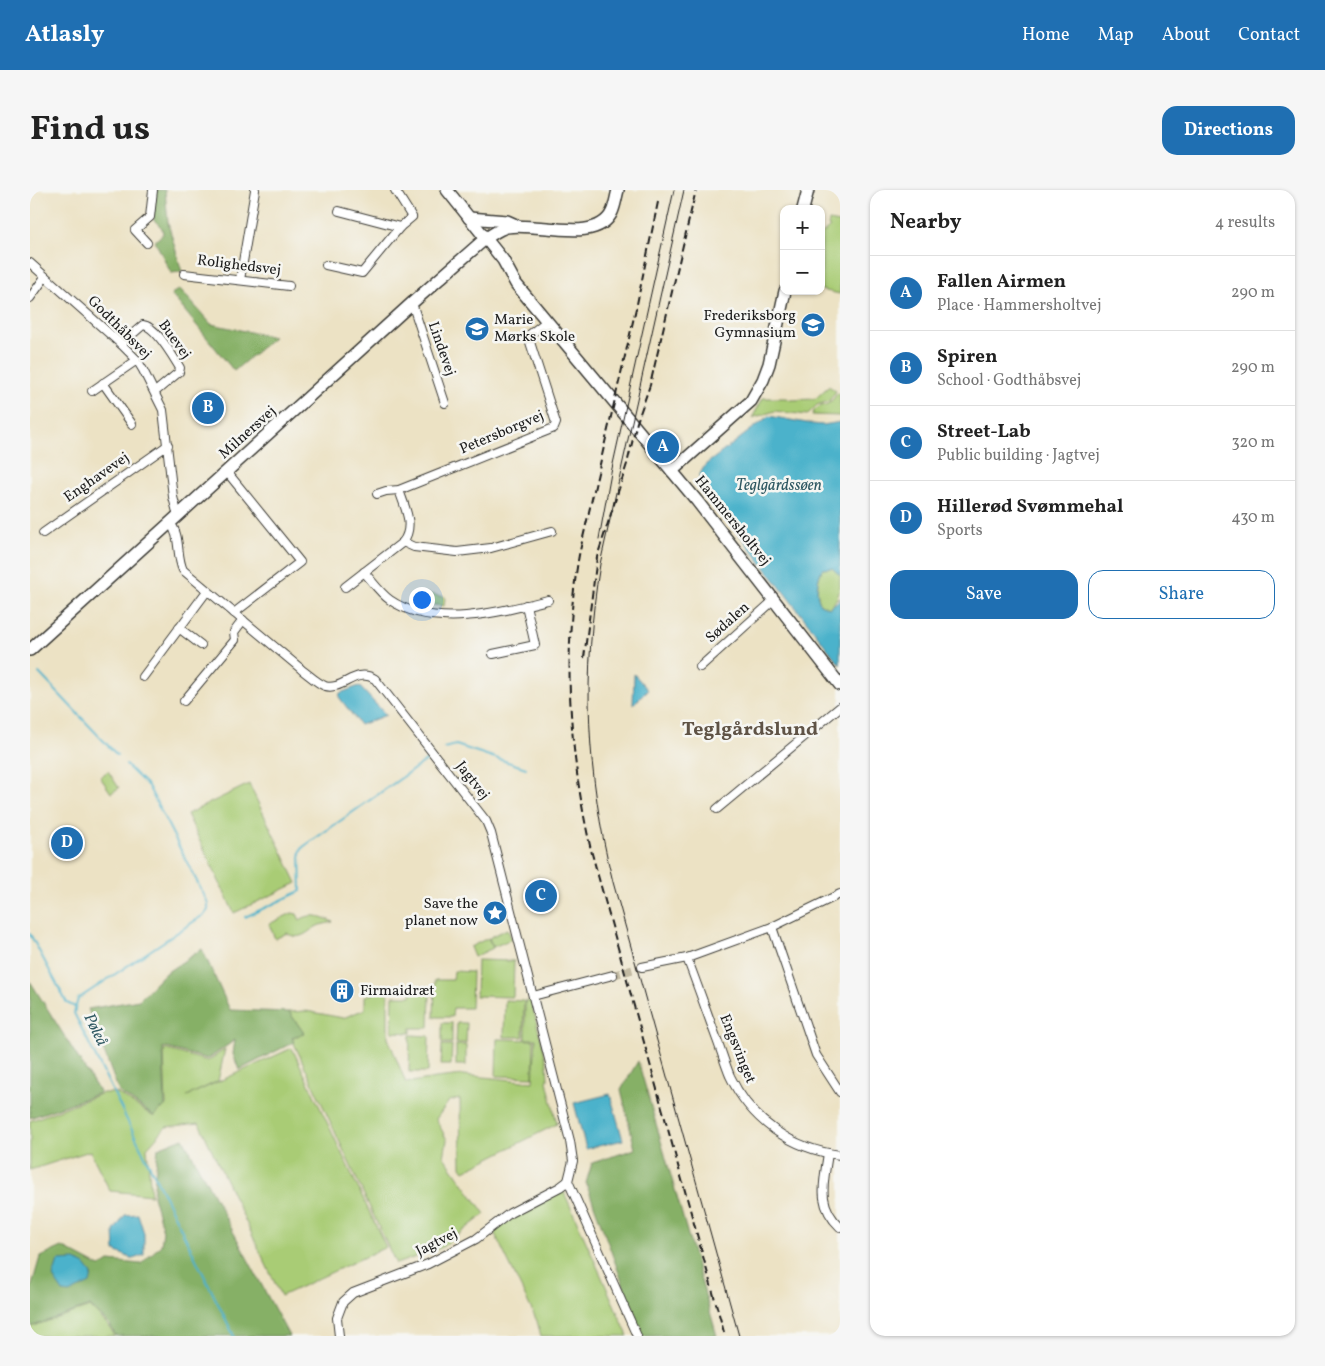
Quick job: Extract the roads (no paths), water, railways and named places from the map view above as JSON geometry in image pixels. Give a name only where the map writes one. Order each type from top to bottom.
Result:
[{"type":"street","points":[[147,243],[135,230],[150,217],[153,190]]},
{"type":"street","points":[[240,280],[255,190]]},
{"type":"street","points":[[326,265],[362,273],[400,227],[412,217],[395,190]]},
{"type":"street","name":"Hammersholtvej","points":[[447,190],[503,260],[516,284],[674,474],[840,685]]},
{"type":"street","points":[[469,218],[507,221],[518,226],[584,230],[597,227],[612,213],[618,190]]},
{"type":"street","points":[[805,205],[808,190]]},
{"type":"street","points":[[339,210],[400,227]]},
{"type":"street","name":"Milnersvej","points":[[30,650],[486,238],[500,230],[518,226]]},
{"type":"street","name":"Godthåbsvej","points":[[30,263],[137,360],[155,392],[162,410],[168,445],[179,562],[183,570],[301,669]]},
{"type":"street","name":"Rolighedsvej","points":[[184,274],[289,286]]},
{"type":"street","points":[[30,298],[46,277]]},
{"type":"street","points":[[674,474],[734,418],[750,401],[763,380],[769,364],[784,295]]},
{"type":"street","name":"Lindevej","points":[[412,303],[445,403]]},
{"type":"street","name":"Petersborgvej","points":[[377,494],[386,490],[399,490],[554,428],[556,423],[528,336],[547,321]]},
{"type":"street","name":"Buevej","points":[[121,344],[143,325],[148,326],[156,333],[180,369],[179,372],[155,392]]},
{"type":"street","points":[[92,391],[137,360]]},
{"type":"street","points":[[103,383],[132,424]]},
{"type":"street","name":"Enghavevej","points":[[43,533],[168,445]]},
{"type":"street","points":[[227,472],[300,562],[234,613]]},
{"type":"street","points":[[345,587],[403,542],[408,536],[410,523],[399,490]]},
{"type":"street","points":[[403,542],[414,547],[457,552],[491,548],[552,531]]},
{"type":"street","points":[[364,572],[388,599],[414,611],[455,616],[472,615],[496,613],[548,600]]},
{"type":"street","points":[[143,676],[207,591]]},
{"type":"street","name":"Sødalen","points":[[700,666],[774,600]]},
{"type":"street","points":[[493,654],[536,645],[526,605]]},
{"type":"street","points":[[184,701],[234,640],[234,632],[243,620]]},
{"type":"street","points":[[179,628],[201,645]]},
{"type":"street","name":"Jagtvej","points":[[301,669],[322,685],[328,686],[336,685],[361,675],[368,675],[374,679],[486,821],[491,833],[533,996],[570,1141],[573,1161],[568,1181],[510,1213],[476,1238],[428,1264],[354,1293],[343,1302],[340,1310],[338,1318],[339,1336]]},
{"type":"street","points":[[718,809],[840,707]]},
{"type":"street","points":[[642,967],[687,958],[772,927],[840,894]]},
{"type":"street","points":[[772,927],[816,1055],[840,1092]]},
{"type":"street","name":"Engsvinget","points":[[687,958],[730,1077],[755,1114],[772,1130],[789,1140],[807,1148],[840,1155]]},
{"type":"street","points":[[533,996],[612,975]]},
{"type":"street","points":[[828,1153],[822,1193],[826,1210],[840,1227]]},
{"type":"street","points":[[568,1181],[637,1336]]},
{"type":"water","name":"Teglgårdssøen","points":[[769,416],[823,425],[840,422],[840,575],[832,568],[822,569],[817,591],[820,604],[829,608],[840,597],[840,665],[699,482],[700,474],[705,465]]},
{"type":"water","points":[[634,674],[648,690],[633,705]]},
{"type":"water","points":[[359,686],[386,715],[360,725],[339,697],[340,693]]},
{"type":"water","points":[[610,1094],[623,1140],[586,1149],[574,1103]]},
{"type":"water","points":[[138,1214],[144,1233],[144,1255],[133,1259],[115,1251],[114,1231],[125,1215]]},
{"type":"water","points":[[75,1260],[85,1265],[92,1274],[90,1283],[69,1293],[63,1292],[53,1277],[58,1261]]},
{"type":"waterway","name":"Pøleå","points":[[39,673],[117,755]]},
{"type":"waterway","points":[[444,748],[456,745],[526,768]]},
{"type":"waterway","points":[[245,917],[301,891],[300,853],[303,847],[427,760]]},
{"type":"waterway","name":"Pøleå","points":[[126,765],[148,786],[208,903],[208,910],[205,914],[78,999],[74,1013],[234,1336]]},
{"type":"waterway","points":[[30,934],[67,1003],[75,1007]]},
{"type":"tunnel","points":[[613,975],[642,967]]},
{"type":"tram line","points":[[599,539],[611,473],[674,190]]},
{"type":"tram line","points":[[684,190],[600,564],[591,644],[590,723],[592,763],[597,802],[613,882],[739,1336]]},
{"type":"railway","points":[[584,658],[597,557],[627,464],[637,422],[650,385],[696,190]]},
{"type":"railway","points":[[658,202],[637,304],[579,555],[571,629],[570,703],[577,777],[591,850],[725,1336]]},
{"type":"place","name":"Frederiksborg Gymnasium","points":[[813,325]]},
{"type":"place","name":"Marie Mørks Skole","points":[[477,329]]},
{"type":"place","name":"Spiren","points":[[208,408]]},
{"type":"place","name":"Fallen Airmen","points":[[663,447]]},
{"type":"place","name":"Hillerød Svømmehal","points":[[67,843]]},
{"type":"place","name":"Street-Lab","points":[[541,896]]},
{"type":"place","name":"Save the planet now","points":[[495,913]]},
{"type":"place","name":"Firmaidræt","points":[[342,991]]},
{"type":"district","name":"Teglgårdslund","points":[[750,730]]}]
